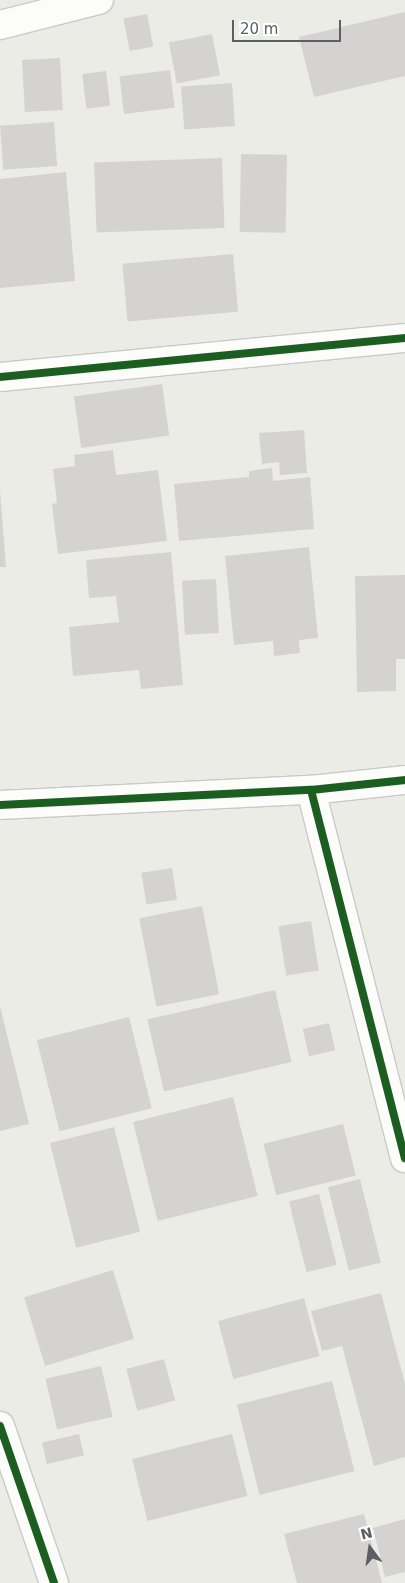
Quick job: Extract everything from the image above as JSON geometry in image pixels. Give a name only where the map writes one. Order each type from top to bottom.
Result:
[{"type":"street","points":[[0,24],[99,0]]},
{"type":"street","points":[[0,377],[405,338]]},
{"type":"street","points":[[0,805],[311,790],[405,780]]},
{"type":"street","points":[[311,790],[405,1158]]},
{"type":"street","points":[[0,1426],[54,1583]]},
{"type":"building","points":[[405,12],[405,76],[314,97],[299,37]]},
{"type":"building","points":[[147,14],[153,46],[130,51],[123,19]]},
{"type":"building","points":[[212,34],[220,75],[177,84],[169,42]]},
{"type":"building","points":[[60,58],[63,110],[25,112],[22,60]]},
{"type":"building","points":[[170,70],[175,108],[124,114],[119,76]]},
{"type":"building","points":[[106,71],[110,106],[86,109],[82,74]]},
{"type":"building","points":[[232,83],[235,126],[184,129],[181,87]]},
{"type":"building","points":[[54,122],[57,166],[3,170],[0,126]]},
{"type":"building","points":[[241,154],[287,155],[286,233],[240,232]]},
{"type":"building","points":[[222,158],[224,228],[97,232],[94,162]]},
{"type":"building","points":[[66,172],[75,281],[0,288],[0,179]]},
{"type":"building","points":[[233,254],[238,312],[127,321],[122,264]]},
{"type":"building","points":[[162,384],[169,435],[81,448],[74,396]]},
{"type":"building","points":[[304,430],[307,473],[280,475],[279,462],[262,464],[259,433]]},
{"type":"building","points":[[113,450],[116,475],[158,470],[167,541],[58,554],[52,504],[57,503],[53,469],[75,466],[74,455]]},
{"type":"building","points":[[272,468],[273,481],[310,477],[314,529],[179,541],[174,484],[249,477],[249,471]]},
{"type":"building","points":[[0,489],[6,567],[0,567]]},
{"type":"building","points":[[309,547],[318,638],[299,640],[300,653],[274,656],[273,641],[234,645],[225,556]]},
{"type":"building","points":[[171,552],[183,685],[141,689],[139,670],[73,676],[69,627],[119,622],[116,596],[89,598],[86,560]]},
{"type":"building","points":[[405,575],[405,659],[396,659],[396,691],[357,692],[355,576]]},
{"type":"building","points":[[216,579],[219,633],[185,635],[182,581]]},
{"type":"building","points":[[172,868],[177,900],[146,904],[141,873]]},
{"type":"building","points":[[202,906],[219,994],[156,1007],[139,918]]},
{"type":"building","points":[[311,921],[319,970],[286,976],[278,926]]},
{"type":"building","points":[[275,990],[292,1062],[164,1092],[147,1019]]},
{"type":"building","points":[[0,1006],[29,1124],[0,1131]]},
{"type":"building","points":[[129,1017],[152,1108],[60,1131],[37,1040]]},
{"type":"building","points":[[329,1023],[335,1050],[309,1056],[303,1029]]},
{"type":"building","points":[[233,1097],[258,1196],[158,1221],[133,1122]]},
{"type":"building","points":[[343,1124],[356,1175],[276,1195],[263,1144]]},
{"type":"building","points":[[114,1127],[140,1232],[76,1248],[50,1143]]},
{"type":"building","points":[[360,1179],[381,1262],[349,1270],[328,1187]]},
{"type":"building","points":[[319,1194],[337,1265],[307,1272],[289,1201]]},
{"type":"building","points":[[113,1270],[134,1339],[45,1366],[24,1297]]},
{"type":"building","points":[[381,1293],[405,1384],[405,1457],[374,1466],[342,1346],[322,1351],[311,1311]]},
{"type":"building","points":[[304,1298],[320,1356],[234,1379],[218,1321]]},
{"type":"building","points":[[164,1359],[175,1401],[137,1411],[126,1369]]},
{"type":"building","points":[[101,1366],[113,1417],[57,1429],[45,1379]]},
{"type":"building","points":[[332,1381],[354,1471],[259,1495],[237,1405]]},
{"type":"building","points":[[79,1434],[84,1455],[47,1464],[42,1443]]},
{"type":"building","points":[[232,1434],[247,1496],[148,1521],[132,1459]]},
{"type":"building","points":[[364,1514],[382,1583],[297,1583],[284,1534]]},
{"type":"building","points":[[405,1519],[405,1572],[385,1577],[373,1528]]},
{"type":"cycle path","points":[[0,377],[405,338]]},
{"type":"cycle path","points":[[0,805],[311,790],[405,780]]},
{"type":"cycle path","points":[[311,790],[405,1158]]},
{"type":"cycle path","points":[[0,1426],[54,1583]]}]
